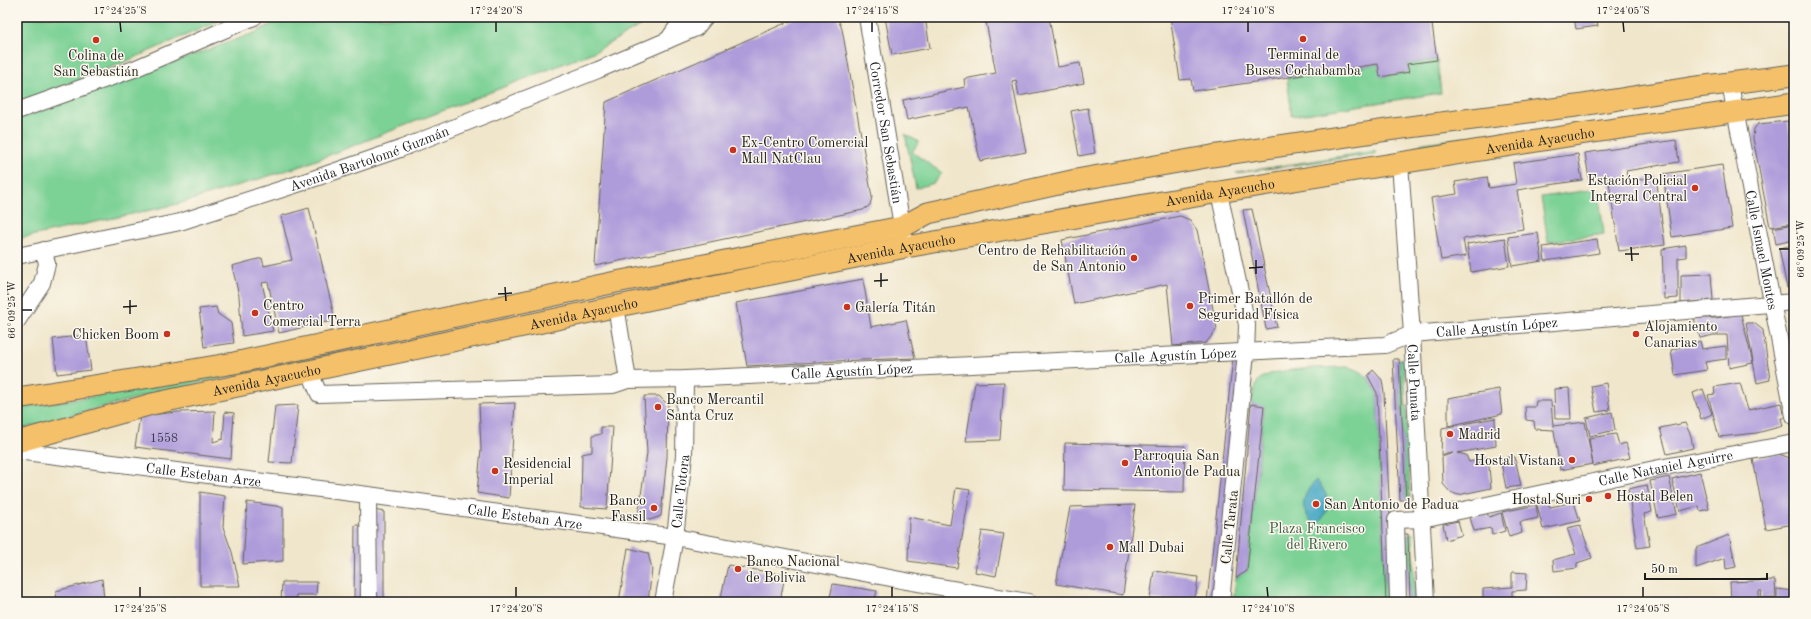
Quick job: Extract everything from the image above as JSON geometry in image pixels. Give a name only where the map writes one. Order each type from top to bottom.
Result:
[{"type":"main road","name":"Avenida Ayacucho","points":[[17,398],[163,376],[234,363],[616,282],[902,226],[928,213],[1076,180],[1212,156],[1394,129],[1576,106],[1794,75]]},
{"type":"main road","name":"Avenida Ayacucho","points":[[17,442],[152,404],[616,306],[906,247],[1219,192],[1580,134],[1794,103]]},
{"type":"street","points":[[17,111],[134,69],[254,17]]},
{"type":"street","points":[[668,40],[684,17]]},
{"type":"street","name":"Corredor San Sebastián","points":[[866,17],[906,247]]},
{"type":"street","name":"Avenida Bartolomé Guzmán","points":[[17,256],[180,222],[304,182],[400,149],[598,70],[668,40],[701,23]]},
{"type":"street","name":"Calle Ismael Montes","points":[[1730,84],[1794,416]]},
{"type":"street","name":"Calle Punata","points":[[1400,163],[1412,334],[1426,602]]},
{"type":"street","name":"Calle Tarata","points":[[1219,192],[1246,325],[1246,353],[1221,602]]},
{"type":"street","points":[[17,321],[42,283],[46,264],[44,250]]},
{"type":"street","name":"Calle Agustín López","points":[[309,370],[320,394],[613,385],[628,380],[685,379],[1246,353],[1385,345],[1412,334],[1794,302]]},
{"type":"street","points":[[616,306],[628,380]]},
{"type":"street","name":"Calle Totora","points":[[663,602],[675,537],[684,456],[685,379]]},
{"type":"street","name":"Calle Nataniel Aguirre","points":[[1398,602],[1396,520],[1422,519],[1659,468],[1794,443]]},
{"type":"street","name":"Calle Esteban Arze","points":[[17,451],[368,495],[675,537],[906,581],[1028,602]]},
{"type":"street","points":[[368,495],[369,602]]},
{"type":"green space","name":"Colina de San Sebastián","points":[[17,17],[228,17],[122,63],[17,104]]},
{"type":"green space","points":[[286,17],[655,17],[596,51],[301,166],[178,204],[17,239],[17,119],[254,33]]},
{"type":"green space","points":[[1437,60],[1441,93],[1292,116],[1287,78],[1378,64],[1381,77],[1408,72],[1407,64]]},
{"type":"green space","points":[[1505,132],[1420,147],[1420,144],[1424,143]]},
{"type":"green space","points":[[905,134],[919,142],[912,152],[942,173],[934,183],[916,188]]},
{"type":"green space","points":[[1375,151],[1375,154],[1236,173]]},
{"type":"green space","points":[[1598,189],[1604,234],[1548,242],[1541,197]]},
{"type":"green space","points":[[419,335],[163,391],[17,430],[17,408],[162,386]]},
{"type":"green space","points":[[1399,359],[1404,359],[1410,499],[1406,500]]},
{"type":"green space","name":"Plaza Francisco del Rivero","points":[[1348,367],[1358,370],[1366,376],[1372,383],[1377,393],[1386,602],[1233,602],[1236,578],[1247,571],[1264,407],[1251,404],[1257,383],[1266,376],[1288,370]]},
{"type":"green space","points":[[1413,533],[1415,602],[1410,602],[1408,534]]},
{"type":"water","points":[[1316,480],[1325,492],[1328,503],[1325,514],[1316,526],[1306,514],[1304,503],[1307,492]]},
{"type":"building","name":"Ex-Centro Comercial Mall NatClau","points":[[799,17],[837,17],[842,29],[872,197],[870,205],[863,210],[595,266],[606,102]]},
{"type":"building","points":[[885,17],[925,17],[930,48],[892,55]]},
{"type":"building","points":[[985,17],[1049,17],[1058,67],[1080,63],[1084,83],[1019,96],[1016,80],[1012,81],[1026,152],[980,161],[969,107],[907,120],[903,100],[965,87],[964,79],[996,73]]},
{"type":"building","name":"Terminal de Buses Cochabamba","points":[[1170,17],[1431,17],[1437,60],[1407,64],[1409,72],[1380,77],[1378,64],[1193,91],[1191,79],[1180,80]]},
{"type":"building","points":[[1574,17],[1596,17],[1598,26],[1576,29]]},
{"type":"building","points":[[1088,108],[1095,153],[1079,156],[1071,111]]},
{"type":"building","points":[[1788,121],[1794,167],[1794,223],[1770,227],[1753,138],[1754,129],[1758,124]]},
{"type":"building","points":[[1676,140],[1679,162],[1626,171],[1628,182],[1656,176],[1665,245],[1619,251],[1608,175],[1589,179],[1585,153]]},
{"type":"building","points":[[1578,154],[1582,180],[1517,190],[1523,229],[1463,239],[1466,256],[1441,260],[1431,198],[1457,194],[1455,182],[1487,177],[1489,188],[1516,184],[1513,163]]},
{"type":"building","points":[[1722,165],[1732,228],[1672,237],[1663,174]]},
{"type":"building","points":[[309,208],[335,320],[279,333],[268,282],[262,283],[273,331],[242,336],[239,296],[232,266],[262,258],[264,266],[292,260],[281,216]]},
{"type":"building","points":[[1252,209],[1277,327],[1266,329],[1243,210]]},
{"type":"building","name":"Centro de Rehabilitación de San Antonio","points":[[1180,216],[1190,220],[1197,230],[1217,329],[1206,343],[1173,346],[1167,284],[1074,304],[1062,240]]},
{"type":"building","points":[[1794,224],[1794,240],[1776,244],[1773,228]]},
{"type":"building","points":[[1538,233],[1542,261],[1512,266],[1508,237]]},
{"type":"building","points":[[1505,238],[1509,266],[1471,272],[1467,244]]},
{"type":"building","points":[[1597,239],[1599,253],[1545,261],[1543,247]]},
{"type":"building","points":[[1686,245],[1686,257],[1678,258],[1678,298],[1664,299],[1662,249]]},
{"type":"building","points":[[1794,245],[1794,288],[1787,288],[1779,248]]},
{"type":"building","points":[[1711,274],[1713,300],[1681,303],[1681,275]]},
{"type":"building","points":[[863,279],[871,327],[906,320],[915,358],[747,366],[736,303]]},
{"type":"building","points":[[216,307],[218,314],[231,323],[234,343],[204,347],[199,309]]},
{"type":"building","points":[[1741,314],[1753,363],[1729,368],[1727,335],[1714,335],[1700,338],[1694,318],[1715,318]]},
{"type":"building","points":[[1746,323],[1754,323],[1763,330],[1770,380],[1757,383]]},
{"type":"building","points":[[86,335],[91,370],[57,374],[53,339]]},
{"type":"building","points":[[1700,341],[1702,349],[1726,346],[1726,359],[1705,362],[1707,370],[1675,375],[1671,350]]},
{"type":"building","points":[[1242,356],[1217,602],[1207,602],[1233,357]]},
{"type":"building","points":[[1393,359],[1399,359],[1406,500],[1400,500]]},
{"type":"building","points":[[1373,370],[1382,380],[1384,393],[1394,602],[1386,602],[1377,393],[1368,376]]},
{"type":"building","points":[[1004,382],[1000,440],[966,441],[975,383]]},
{"type":"building","points":[[1606,383],[1610,410],[1596,412],[1591,386]]},
{"type":"building","points":[[1740,383],[1748,410],[1781,403],[1784,418],[1781,418],[1783,426],[1757,433],[1719,437],[1708,395],[1715,394],[1714,387]]},
{"type":"building","points":[[1569,388],[1571,419],[1555,419],[1554,389]]},
{"type":"building","points":[[1499,389],[1502,414],[1448,426],[1448,398]]},
{"type":"building","points":[[1703,389],[1712,414],[1701,419],[1693,393]]},
{"type":"building","points":[[644,396],[659,396],[668,405],[667,457],[661,516],[650,520],[638,517],[647,453]]},
{"type":"building","points":[[1536,401],[1551,401],[1553,426],[1585,422],[1593,464],[1560,470],[1554,430],[1535,429],[1534,421],[1526,420],[1525,407],[1535,407]]},
{"type":"building","name":"Residencial Imperial","points":[[515,403],[509,498],[477,493],[481,449],[479,404]]},
{"type":"building","points":[[1251,404],[1264,406],[1247,571],[1236,578]]},
{"type":"building","points":[[298,405],[292,463],[269,462],[275,406]]},
{"type":"building","points":[[215,411],[213,442],[223,439],[225,412],[234,413],[231,459],[135,447],[140,416],[178,412]]},
{"type":"building","points":[[1612,412],[1615,430],[1590,436],[1586,418]]},
{"type":"building","points":[[1495,418],[1496,446],[1457,453],[1466,455],[1469,462],[1488,457],[1491,488],[1458,495],[1450,492],[1443,484],[1442,457],[1453,453],[1441,455],[1442,428]]},
{"type":"building","points":[[1685,423],[1691,436],[1693,448],[1667,454],[1660,428]]},
{"type":"building","points":[[601,427],[613,427],[607,509],[581,507],[582,454],[592,452],[592,436],[601,434]]},
{"type":"building","points":[[1616,434],[1619,445],[1626,443],[1630,458],[1593,466],[1589,438]]},
{"type":"building","name":"Parroquia San Antonio de Padua","points":[[1065,443],[1185,446],[1184,492],[1064,490]]},
{"type":"building","points":[[1779,454],[1790,458],[1794,465],[1794,524],[1766,529],[1753,459]]},
{"type":"building","points":[[1515,457],[1521,486],[1506,488],[1500,458]]},
{"type":"building","points":[[1700,472],[1709,509],[1700,511],[1699,506],[1680,511],[1672,479]]},
{"type":"building","points":[[1669,477],[1677,514],[1658,518],[1650,481]]},
{"type":"building","points":[[1647,485],[1652,512],[1644,514],[1650,546],[1637,548],[1628,489]]},
{"type":"building","points":[[956,488],[970,490],[957,568],[908,561],[909,517],[950,525]]},
{"type":"building","points":[[200,492],[225,496],[223,527],[232,552],[240,586],[200,586]]},
{"type":"building","points":[[247,502],[283,507],[283,561],[243,564]]},
{"type":"building","points":[[1547,502],[1550,507],[1574,502],[1580,521],[1543,529],[1537,505]]},
{"type":"building","name":"Mall Dubai","points":[[1135,505],[1123,595],[1056,584],[1070,507]]},
{"type":"building","points":[[1536,505],[1538,518],[1520,522],[1522,533],[1509,537],[1502,512]]},
{"type":"building","points":[[374,510],[384,512],[384,602],[374,602]]},
{"type":"building","points":[[1487,513],[1489,517],[1501,513],[1505,531],[1492,535],[1491,528],[1474,531],[1470,517]]},
{"type":"building","points":[[1458,521],[1462,535],[1446,540],[1443,524]]},
{"type":"building","points":[[355,525],[363,525],[363,602],[354,602]]},
{"type":"building","points":[[1580,525],[1592,558],[1577,563],[1577,568],[1554,571],[1553,560],[1576,554],[1567,528]]},
{"type":"building","points":[[982,531],[1004,534],[996,576],[975,572]]},
{"type":"building","points":[[1403,534],[1408,534],[1410,602],[1405,602]]},
{"type":"building","points":[[1729,535],[1736,567],[1726,569],[1725,558],[1696,568],[1696,548]]},
{"type":"building","points":[[628,548],[648,553],[652,569],[648,602],[619,602]]},
{"type":"building","points":[[728,565],[785,575],[780,602],[720,602]]},
{"type":"building","points":[[1154,571],[1198,577],[1196,594],[1188,602],[1150,599]]},
{"type":"building","points":[[1512,572],[1527,573],[1526,590],[1512,591],[1512,602],[1483,602],[1483,589],[1512,587]]},
{"type":"building","points":[[102,579],[104,599],[91,602],[57,602],[56,591]]},
{"type":"building","points":[[1775,580],[1776,597],[1761,598],[1762,591],[1759,591],[1759,602],[1731,602],[1730,582]]},
{"type":"building","points":[[282,582],[317,582],[316,595],[296,595],[296,602],[281,602]]},
{"type":"building","points":[[833,584],[877,591],[874,602],[829,602]]},
{"type":"building","points":[[1777,589],[1794,591],[1794,602],[1762,602],[1762,600],[1777,599]]},
{"type":"building","points":[[249,598],[261,598],[261,602],[249,602]]},
{"type":"building","points":[[909,598],[928,601],[928,602],[908,602]]},
{"type":"place","name":"Terminal de Buses Cochabamba","points":[[1303,39]]},
{"type":"place","name":"Colina de San Sebastián","points":[[96,40]]},
{"type":"place","name":"Ex-Centro Comercial Mall NatClau","points":[[733,150]]},
{"type":"place","name":"Estación Policial Integral Central","points":[[1695,188]]},
{"type":"place","name":"Centro de Rehabilitación de San Antonio","points":[[1134,258]]},
{"type":"place","name":"Primer Batallón de Seguridad Física","points":[[1190,306]]},
{"type":"place","name":"Galería Titán","points":[[847,307]]},
{"type":"place","name":"Centro Comercial Terra","points":[[255,313]]},
{"type":"place","name":"Chicken Boom","points":[[167,334]]},
{"type":"place","name":"Alojamiento Canarias","points":[[1636,334]]},
{"type":"place","name":"Banco Mercantil Santa Cruz","points":[[658,407]]},
{"type":"place","name":"Madrid","points":[[1450,434]]},
{"type":"place","name":"Hostal Vistana","points":[[1572,460]]},
{"type":"place","name":"Parroquia San Antonio de Padua","points":[[1125,463]]},
{"type":"place","name":"Residencial Imperial","points":[[495,471]]},
{"type":"place","name":"Hostal Belen","points":[[1608,496]]},
{"type":"place","name":"Hostal Suri","points":[[1589,499]]},
{"type":"place","name":"San Antonio de Padua","points":[[1316,504]]},
{"type":"place","name":"Banco Fassil","points":[[654,508]]},
{"type":"place","name":"Mall Dubai","points":[[1110,547]]},
{"type":"place","name":"Banco Nacional de Bolivia","points":[[738,569]]}]
